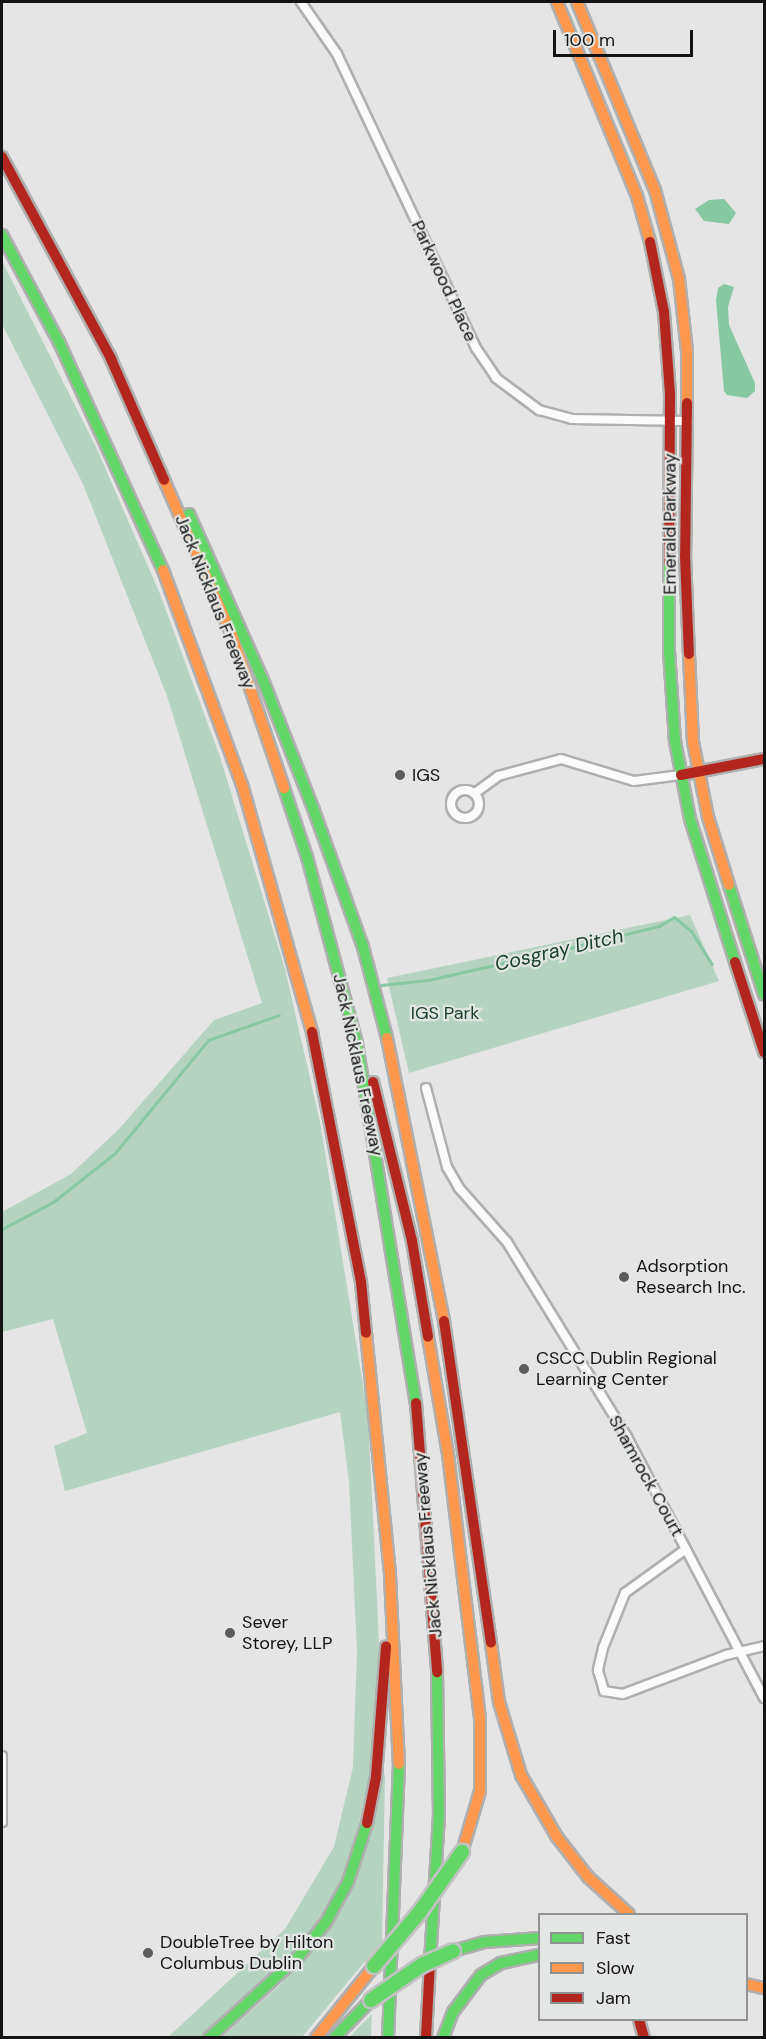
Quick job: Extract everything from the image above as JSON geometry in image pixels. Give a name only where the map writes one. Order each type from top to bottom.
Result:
[{"type":"main road","name":"Emerald Parkway","points":[[558,2],[646,226],[664,312],[671,421],[669,651],[681,775],[732,954],[765,1052]]},
{"type":"main road","name":"Emerald Parkway","points":[[577,2],[655,190],[672,251],[683,309],[688,421],[687,637],[697,771],[765,995]]},
{"type":"main road","name":"Jack Nicklaus Freeway","points":[[2,158],[111,359],[232,635],[307,857],[359,1056],[412,1363],[431,1562],[437,1663],[439,1805],[426,2037]]},
{"type":"main road","name":"Jack Nicklaus Freeway","points":[[2,235],[59,342],[161,564],[243,788],[278,903],[320,1061],[361,1282],[388,1554],[400,1743],[388,2037]]},
{"type":"main road","points":[[111,359],[196,529],[263,681],[363,947],[403,1107],[430,1238],[499,1702],[521,1775],[563,1845],[588,1876],[628,1913]]},
{"type":"main road","points":[[681,775],[765,759]]},
{"type":"main road","points":[[316,2037],[419,1913],[462,1852],[480,1791],[482,1756],[448,1454],[412,1241],[367,1060],[338,969]]},
{"type":"main road","points":[[209,2037],[299,1956],[326,1922],[358,1854],[376,1777],[385,1684],[388,1554]]},
{"type":"main road","points":[[334,2037],[371,2000],[422,1965],[453,1951],[485,1942],[538,1938]]},
{"type":"main road","points":[[443,2037],[453,2012],[481,1975],[501,1963],[538,1954]]},
{"type":"main road","points":[[640,2021],[644,2037]]},
{"type":"street","name":"Parkwood Place","points":[[302,2],[337,54],[476,348],[496,378],[522,401],[556,416],[590,421],[688,421]]},
{"type":"street","points":[[475,794],[498,776],[561,759],[634,781],[681,775]]},
{"type":"street","name":"Shamrock Court","points":[[426,1088],[434,1130],[451,1174],[507,1242],[627,1437],[765,1698]]},
{"type":"street","points":[[686,1549],[625,1593],[603,1648],[598,1670],[604,1691],[623,1694],[740,1652],[765,1646]]},
{"type":"street","points":[[2,1756],[2,1822]]},
{"type":"green space","points":[[2,261],[96,447],[160,594],[220,757],[285,969],[320,1122],[368,1415],[379,1642],[372,1764],[353,1850],[338,1887],[309,1934],[277,1970],[201,2037],[168,2037],[285,1929],[334,1847],[353,1767],[357,1651],[349,1481],[340,1412],[65,1491],[54,1446],[87,1433],[53,1319],[2,1332],[2,1212],[71,1174],[119,1129],[214,1020],[262,1003],[167,696],[83,484],[2,324]]},
{"type":"green space","name":"IGS Park","points":[[690,915],[719,981],[409,1073],[387,978]]},
{"type":"green space","points":[[382,1775],[385,1775],[382,1941],[302,2037],[221,2038],[280,1985],[314,1949],[346,1902],[372,1828]]},
{"type":"green space","points":[[372,2014],[371,2037],[350,2037],[358,2028]]},
{"type":"shaded area","points":[[724,199],[736,213],[729,224],[704,221],[695,209],[709,200]]},
{"type":"shaded area","points":[[724,284],[734,287],[728,307],[729,325],[755,383],[755,391],[747,398],[727,395],[724,391],[716,300],[718,288]]},
{"type":"waterway","name":"Cosgray Ditch","points":[[381,985],[428,980],[570,948],[659,926],[674,917],[691,931],[712,964]]},
{"type":"waterway","name":"Cosgray Ditch","points":[[2,1229],[53,1202],[115,1153],[208,1040],[279,1015]]},
{"type":"traffic: fast","points":[[2,235],[59,342],[163,570]]},
{"type":"traffic: fast","points":[[189,514],[263,680],[313,808],[363,947],[387,1038]]},
{"type":"traffic: fast","points":[[669,563],[669,651],[675,741],[690,819],[735,962]]},
{"type":"traffic: fast","points":[[284,788],[307,857],[357,1044],[416,1403]]},
{"type":"traffic: fast","points":[[729,885],[764,995]]},
{"type":"traffic: fast","points":[[430,1962],[439,1816],[437,1672]]},
{"type":"traffic: fast","points":[[388,2038],[399,1764]]},
{"type":"traffic: fast","points":[[209,2038],[299,1956],[326,1922],[348,1882],[367,1823]]},
{"type":"traffic: fast","points":[[374,1966],[419,1913],[462,1852]]},
{"type":"traffic: fast","points":[[453,1951],[485,1942],[538,1938]]},
{"type":"traffic: fast","points":[[371,2000],[422,1965],[453,1951]]},
{"type":"traffic: fast","points":[[443,2038],[453,2012],[481,1975],[501,1963],[538,1955]]},
{"type":"traffic: fast","points":[[334,2038],[371,2000]]},
{"type":"traffic: slow","points":[[557,2],[637,196],[650,242]]},
{"type":"traffic: slow","points":[[577,2],[655,190],[679,279],[687,352],[687,403]]},
{"type":"traffic: slow","points":[[164,480],[232,635],[284,788]]},
{"type":"traffic: slow","points":[[163,570],[243,788],[312,1032]]},
{"type":"traffic: slow","points":[[689,654],[693,742],[708,817],[729,885]]},
{"type":"traffic: slow","points":[[387,1038],[444,1321]]},
{"type":"traffic: slow","points":[[366,1333],[390,1575],[399,1764]]},
{"type":"traffic: slow","points":[[428,1337],[448,1454],[480,1718],[480,1791],[462,1852]]},
{"type":"traffic: slow","points":[[491,1643],[499,1702],[521,1775],[557,1837],[588,1877],[628,1913]]},
{"type":"traffic: slow","points":[[316,2038],[374,1966]]},
{"type":"traffic: slow","points":[[748,1984],[764,1988]]},
{"type":"traffic: jam","points":[[2,157],[111,359],[164,480]]},
{"type":"traffic: jam","points":[[650,242],[664,312],[670,393],[669,563]]},
{"type":"traffic: jam","points":[[687,403],[685,556],[689,654]]},
{"type":"traffic: jam","points":[[681,775],[764,759]]},
{"type":"traffic: jam","points":[[735,962],[764,1052]]},
{"type":"traffic: jam","points":[[312,1032],[361,1282],[366,1333]]},
{"type":"traffic: jam","points":[[373,1082],[412,1241],[428,1337]]},
{"type":"traffic: jam","points":[[444,1321],[491,1643]]},
{"type":"traffic: jam","points":[[416,1403],[437,1672]]},
{"type":"traffic: jam","points":[[367,1823],[376,1777],[386,1646]]},
{"type":"traffic: jam","points":[[426,2038],[430,1962]]},
{"type":"traffic: jam","points":[[639,2021],[644,2038]]},
{"type":"place","name":"IGS","points":[[400,775]]},
{"type":"place","name":"Adsorption Research Inc.","points":[[624,1277]]},
{"type":"place","name":"CSCC Dublin Regional Learning Center","points":[[524,1369]]},
{"type":"place","name":"Sever Storey, LLP","points":[[230,1633]]},
{"type":"place","name":"DoubleTree by Hilton Columbus Dublin","points":[[148,1953]]}]
